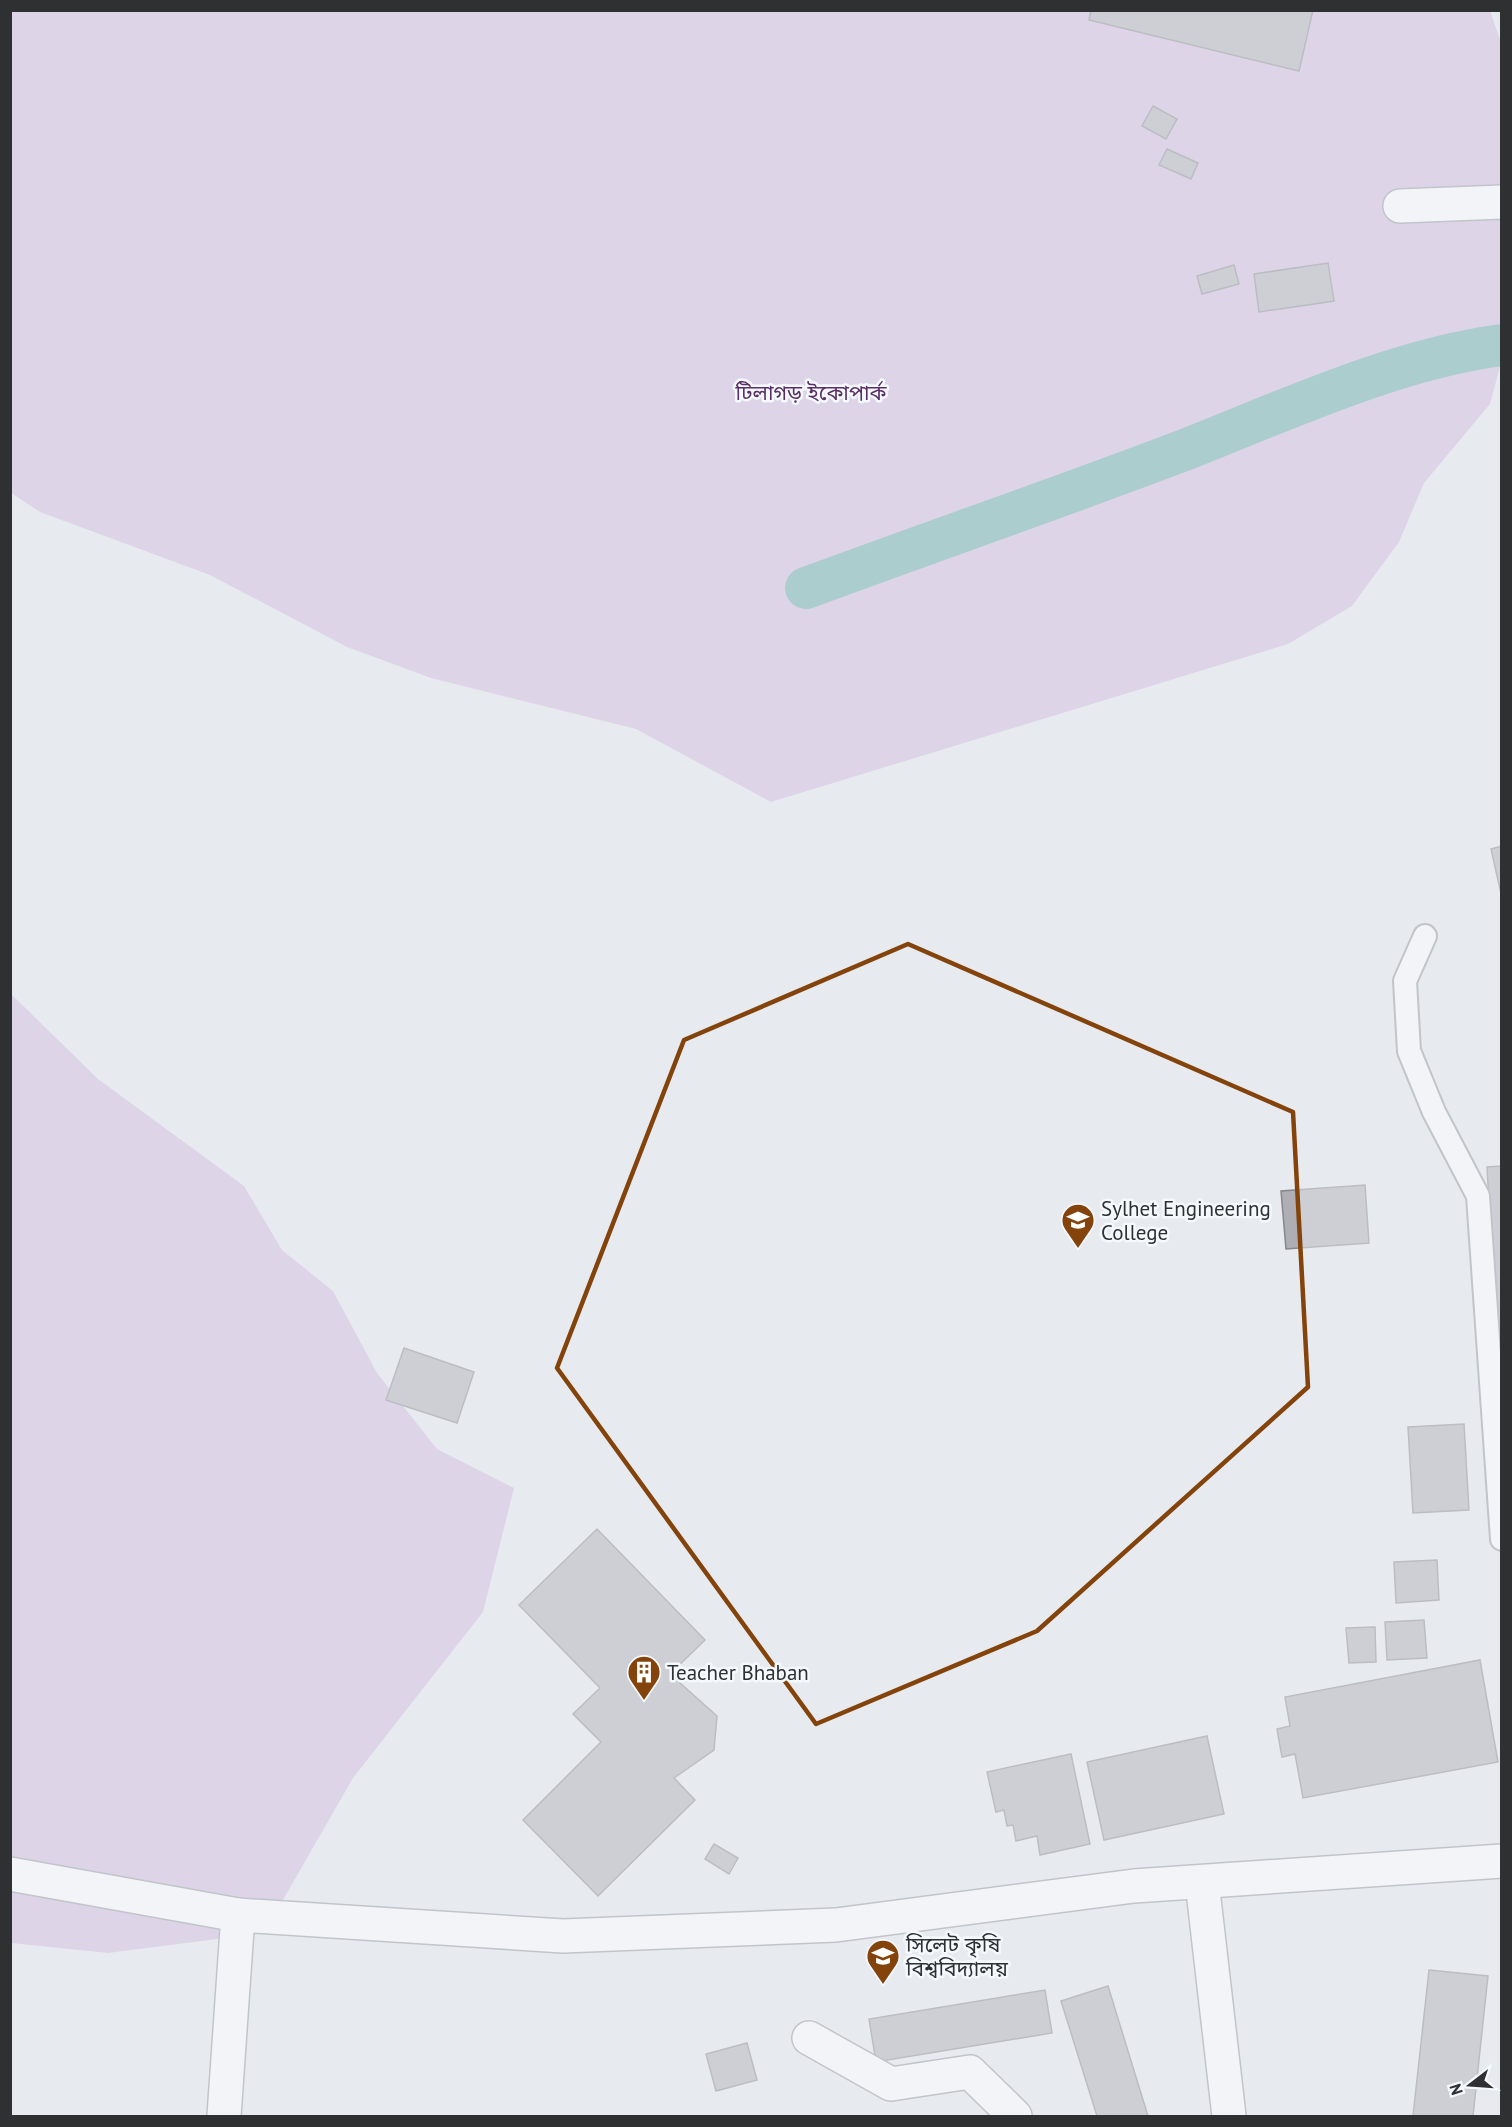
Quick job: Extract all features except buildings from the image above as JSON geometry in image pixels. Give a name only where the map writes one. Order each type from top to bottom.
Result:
[{"type":"street","points":[[1400,206],[1502,202]]},
{"type":"street","points":[[10,1874],[238,1915],[563,1936],[836,1925],[1134,1886],[1502,1861]]},
{"type":"street","points":[[1202,1882],[1222,2114]]},
{"type":"street","points":[[224,2116],[238,1915]]},
{"type":"street","points":[[809,2038],[891,2084],[970,2072],[1015,2116]]},
{"type":"lane","points":[[1425,936],[1405,981],[1409,1051],[1434,1112],[1478,1196],[1502,1539]]},
{"type":"highlighted area","points":[[908,944],[1293,1112],[1308,1387],[1037,1631],[816,1724],[557,1368],[684,1040]]},
{"type":"green space","name":"টিলাগড় ইকোপার্ক","points":[[10,11],[1490,11],[1502,45],[1501,363],[1490,404],[1424,483],[1399,542],[1352,606],[1288,644],[771,802],[636,729],[431,678],[347,647],[210,575],[40,512],[11,493]]},
{"type":"green space","points":[[10,993],[98,1079],[244,1186],[282,1250],[333,1291],[377,1373],[437,1449],[514,1488],[483,1612],[353,1778],[264,1933],[108,1953],[11,1943]]},
{"type":"waterway","points":[[806,588],[1140,467],[1381,374],[1462,352],[1502,345]]},
{"type":"place","name":"Sylhet Engineering College","points":[[1078,1249]]},
{"type":"place","name":"Teacher Bhaban","points":[[644,1701]]},
{"type":"place","name":"সিলেট কৃষি বিশ্ববিদ্যালয়","points":[[883,1985]]}]
